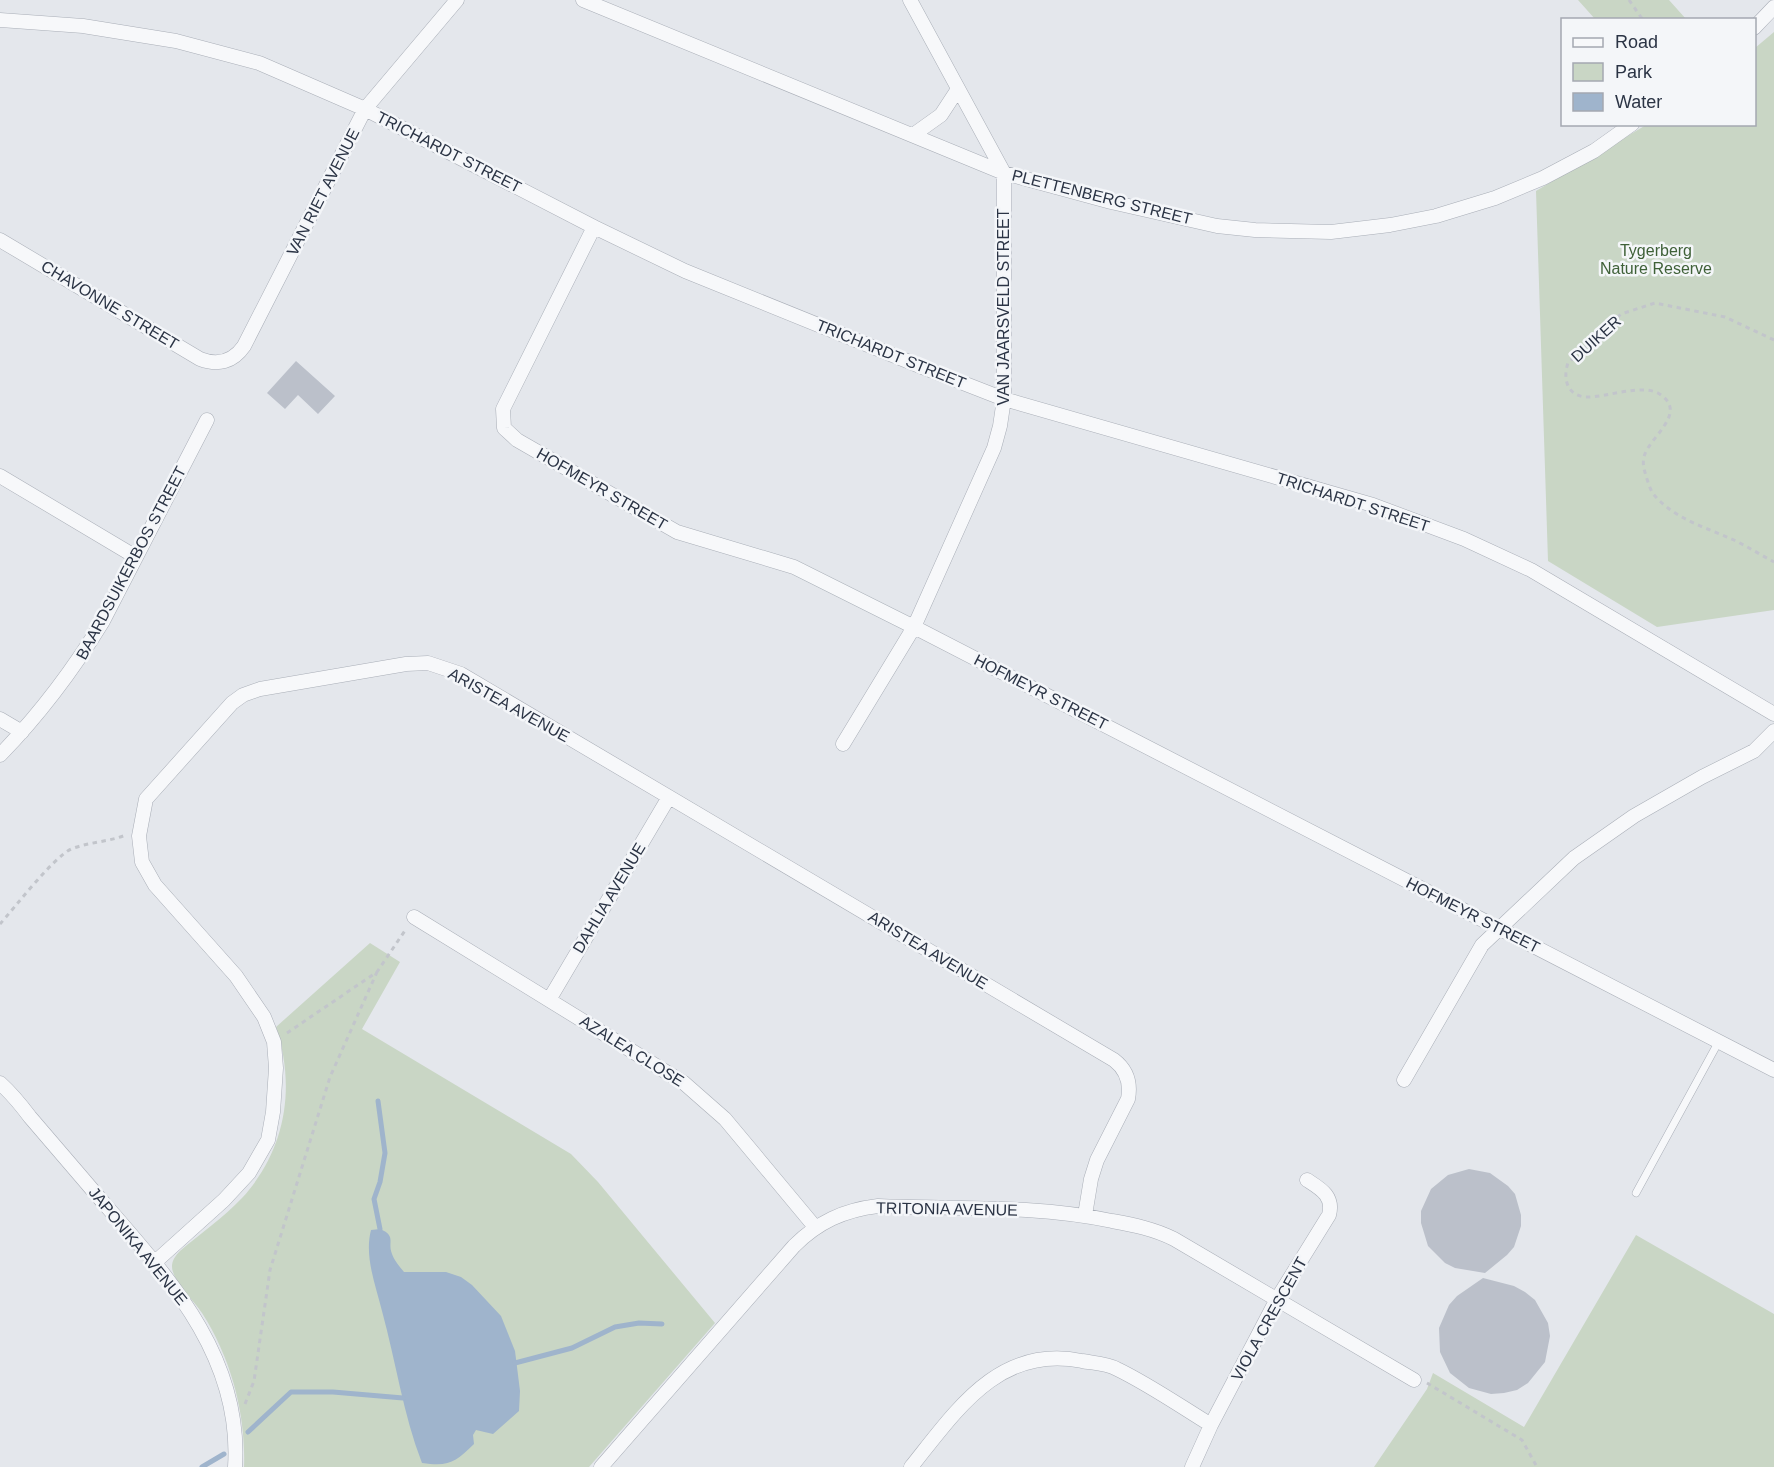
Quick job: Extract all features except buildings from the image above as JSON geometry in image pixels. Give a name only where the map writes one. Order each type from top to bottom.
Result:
[{"type":"street","name":"VAN RIET AVENUE","points":[[223,362],[239,353],[244,346],[365,109],[458,0]]},
{"type":"street","name":"PLETTENBERG STREET","points":[[583,0],[1004,173],[1111,202],[1217,226],[1274,231],[1331,232],[1413,221],[1495,198],[1535,182],[1569,165],[1629,126]]},
{"type":"street","name":"VAN JAARSVELD STREET","points":[[843,744],[914,627],[994,448],[1004,399],[1004,173],[910,0]]},
{"type":"street","points":[[1756,27],[1774,7]]},
{"type":"street","name":"TRICHARDT STREET","points":[[0,20],[83,26],[176,41],[259,63],[365,109],[594,227],[685,271],[1004,399],[1373,505],[1464,539],[1531,570],[1774,714]]},
{"type":"street","points":[[913,135],[941,115],[958,89]]},
{"type":"street","name":"HOFMEYR STREET","points":[[594,227],[503,409],[504,428],[517,440],[676,532],[794,567],[1774,1070]]},
{"type":"street","name":"CHAVONNE STREET","points":[[0,240],[200,359],[216,363],[223,362]]},
{"type":"street","name":"BAARDSUIKERBOS STREET","points":[[0,755],[65,680],[84,652],[103,621],[207,420]]},
{"type":"street","points":[[0,476],[136,557]]},
{"type":"street","name":"ARISTEA AVENUE","points":[[154,1263],[224,1200],[249,1173],[268,1140],[273,1113],[276,1068],[274,1042],[264,1017],[236,976],[155,885],[142,862],[139,830],[146,799],[232,703],[243,695],[260,689],[406,664],[428,663],[461,674],[1119,1064],[1129,1083],[1128,1099],[1097,1160],[1091,1179],[1085,1215]]},
{"type":"street","points":[[0,719],[22,732]]},
{"type":"street","points":[[1404,1080],[1482,945],[1499,928],[1583,852],[1634,816],[1702,777],[1754,751],[1774,731]]},
{"type":"street","name":"DAHLIA AVENUE","points":[[549,1000],[669,797]]},
{"type":"street","name":"AZALEA CLOSE","points":[[414,918],[684,1083],[725,1119],[815,1227]]},
{"type":"street","name":"JAPONIKA AVENUE","points":[[0,1083],[184,1300],[208,1341],[225,1385],[235,1431],[235,1467]]},
{"type":"street","name":"VIOLA CRESCENT","points":[[1192,1467],[1276,1299],[1329,1215],[1328,1196],[1307,1179]]},
{"type":"street","name":"TRITONIA AVENUE","points":[[601,1467],[794,1246],[815,1227],[850,1211],[878,1206],[1037,1211],[1085,1215],[1146,1227],[1164,1234],[1414,1380]]},
{"type":"street","points":[[911,1467],[953,1414],[995,1375],[1047,1358],[1066,1358],[1115,1367],[1211,1425]]},
{"type":"lane","points":[[1636,1193],[1719,1041]]},
{"type":"path","points":[[1629,0],[1641,18]]},
{"type":"path","name":"DUIKER","points":[[1774,340],[1725,316],[1655,303],[1621,314],[1568,363],[1564,372],[1565,382],[1574,392],[1584,397],[1653,390],[1663,396],[1670,404],[1670,415],[1644,456],[1644,467],[1653,495],[1671,510],[1702,528],[1735,541],[1774,562]]},
{"type":"path","points":[[0,924],[61,855],[72,849],[114,840],[139,830]]},
{"type":"path","points":[[235,1431],[254,1381],[270,1270],[330,1077],[377,972],[414,918]]},
{"type":"path","points":[[274,1042],[377,972]]},
{"type":"path","points":[[1414,1380],[1431,1384],[1522,1440],[1537,1467]]},
{"type":"green space","points":[[1578,0],[1669,0],[1685,18],[1594,18]]},
{"type":"green space","name":"Tygerberg Nature Reserve","points":[[1774,32],[1774,610],[1657,627],[1548,561],[1536,191],[1644,126],[1756,126],[1756,47]]},
{"type":"green space","points":[[370,943],[400,962],[362,1029],[571,1154],[598,1182],[715,1323],[589,1467],[244,1467],[239,1407],[229,1368],[202,1313],[175,1277],[172,1263],[180,1251],[242,1198],[269,1159],[283,1117],[286,1095],[282,1050],[276,1027]]},
{"type":"green space","points":[[1636,1235],[1774,1314],[1774,1467],[1374,1467],[1427,1389],[1433,1373],[1524,1427]]},
{"type":"water","points":[[380,1229],[390,1237],[392,1254],[404,1272],[446,1272],[461,1277],[472,1285],[501,1316],[515,1351],[520,1391],[519,1411],[493,1434],[476,1430],[473,1435],[474,1444],[451,1462],[422,1463],[415,1444],[370,1261],[371,1230]]},
{"type":"waterway","points":[[378,1101],[385,1153],[380,1182],[374,1199],[380,1229]]},
{"type":"waterway","points":[[515,1363],[572,1348],[615,1327],[639,1323],[662,1324]]},
{"type":"waterway","points":[[248,1432],[291,1392],[333,1392],[403,1398]]},
{"type":"waterway","points":[[202,1467],[224,1454]]}]
